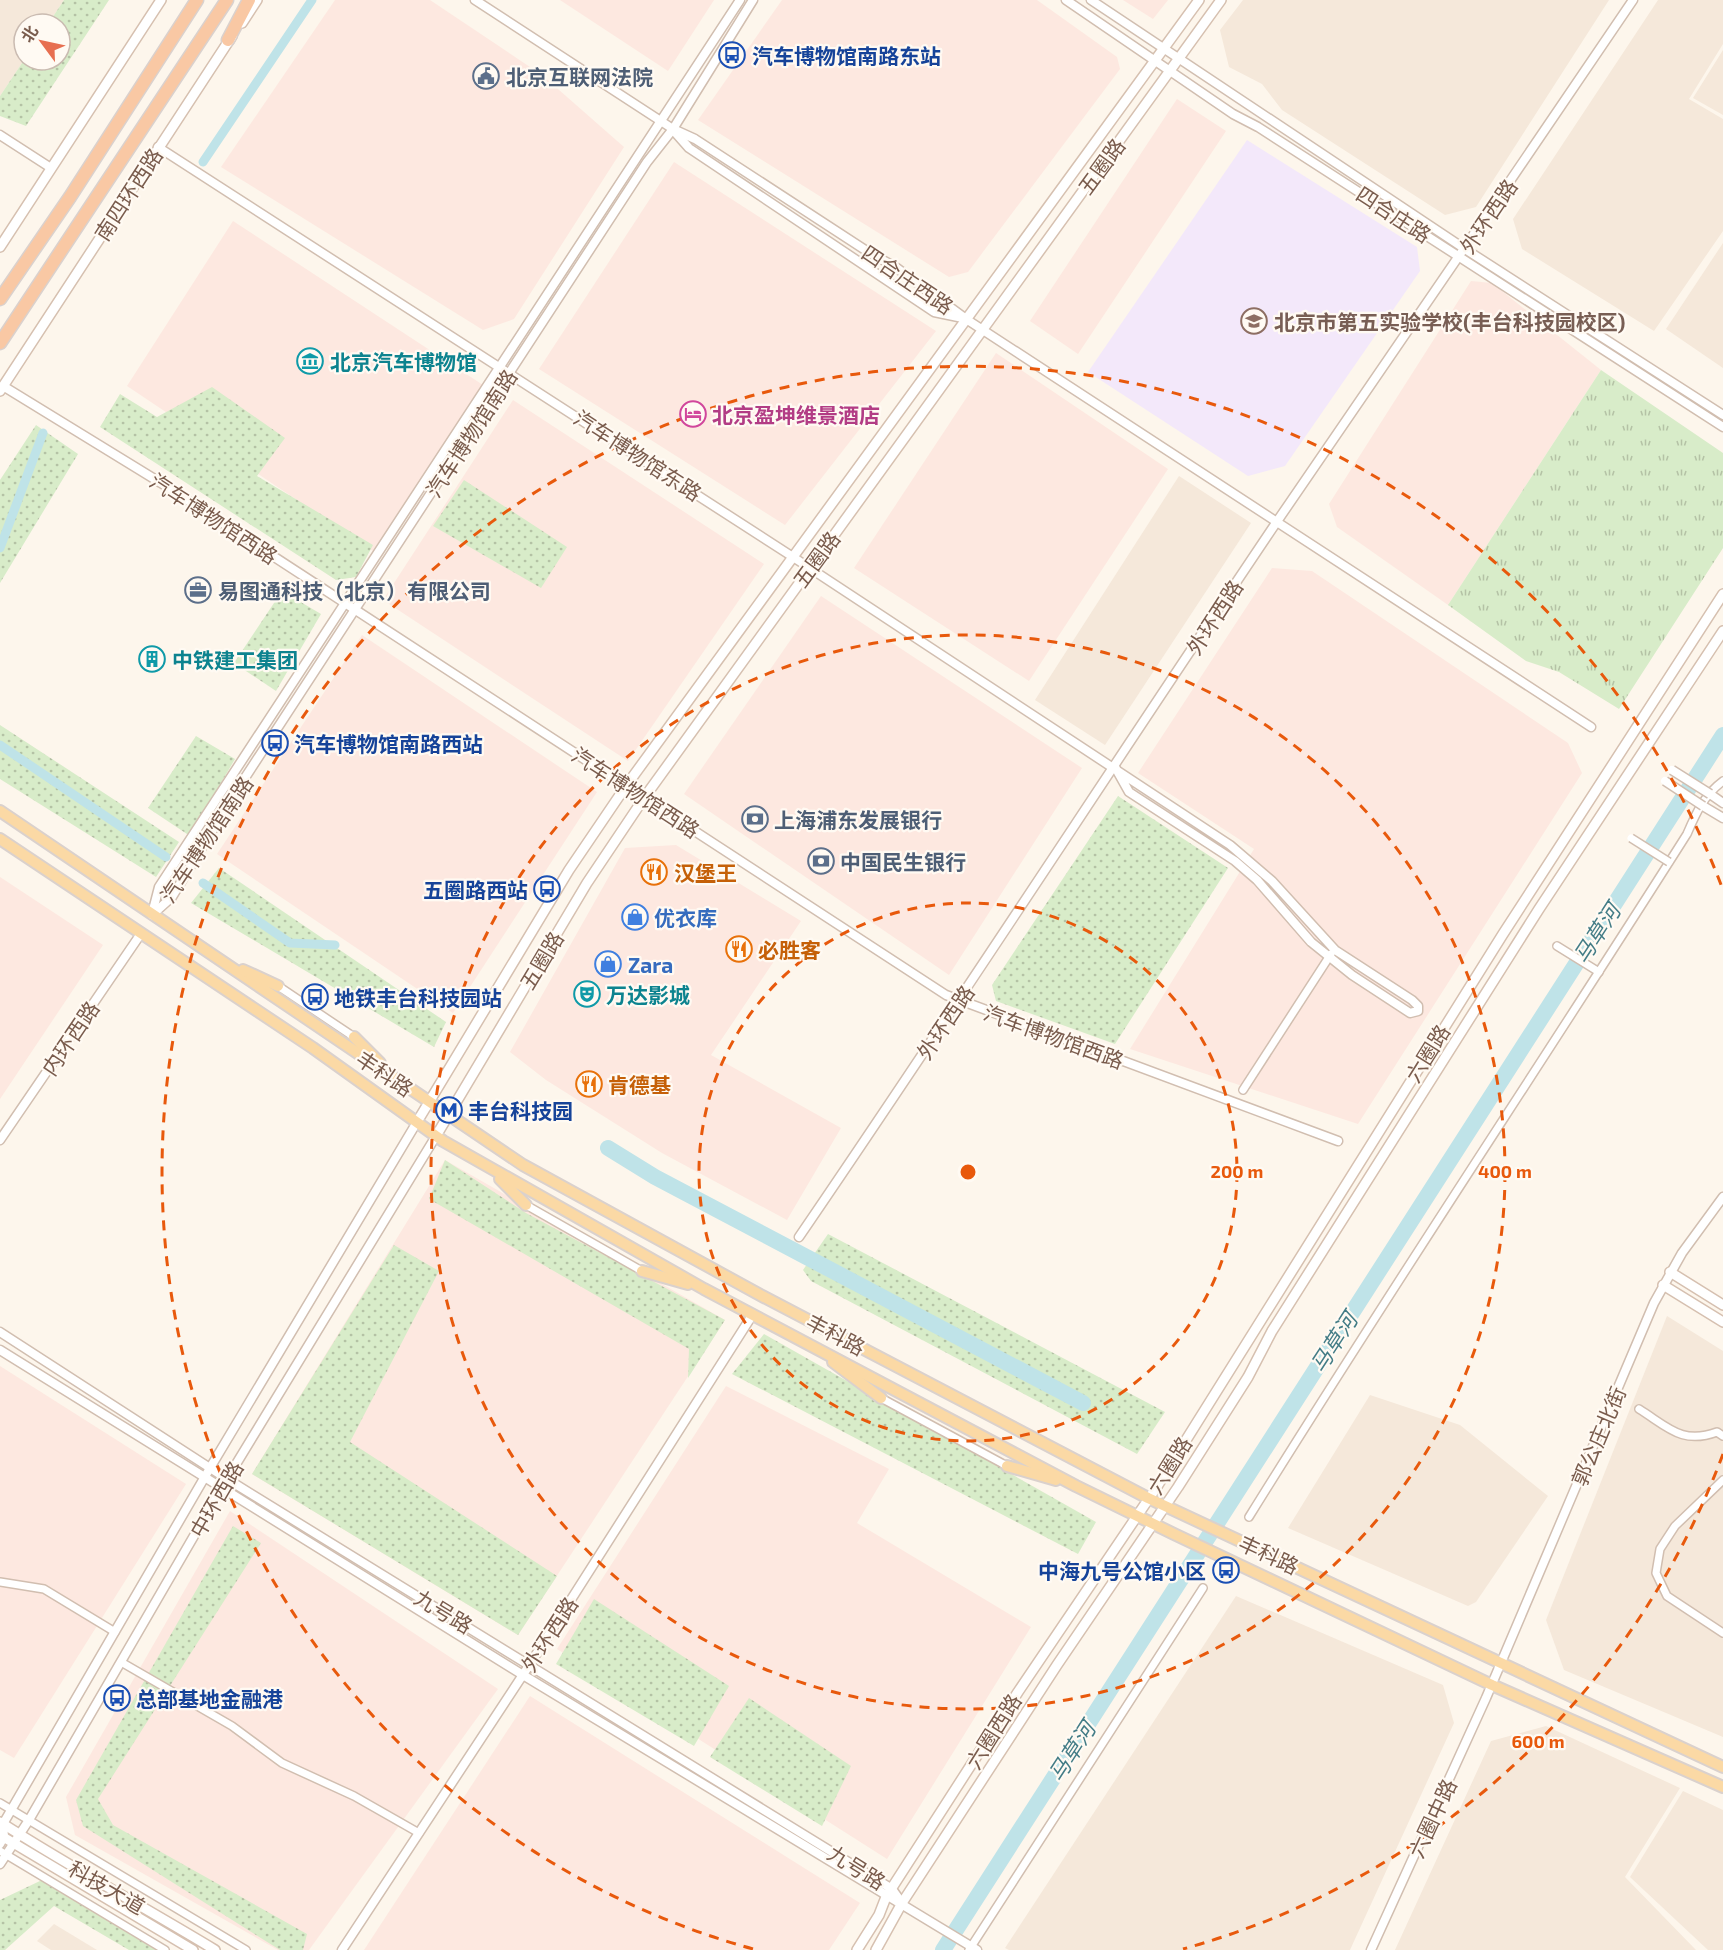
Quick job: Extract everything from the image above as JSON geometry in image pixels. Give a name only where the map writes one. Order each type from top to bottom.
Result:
[{"type":"highway","points":[[0,298],[70,197],[197,0]]},
{"type":"highway","name":"南四环西路","points":[[0,343],[227,0]]},
{"type":"highway","points":[[228,40],[249,0]]},
{"type":"main road","points":[[0,247],[161,0]]},
{"type":"main road","name":"南四环西路","points":[[1,388],[228,40],[257,0]]},
{"type":"main road","name":"五圈路","points":[[417,1122],[568,870],[626,786],[1199,0]]},
{"type":"main road","name":"五圈路","points":[[436,1136],[587,883],[644,798],[1221,0]]},
{"type":"main road","name":"六圈路","points":[[1136,1515],[1496,944],[1723,594]]},
{"type":"main road","name":"六圈路","points":[[1152,1523],[1166,1506],[1248,1377],[1272,1331],[1539,909],[1723,631]]},
{"type":"main road","name":"丰科路","points":[[0,811],[523,1166],[774,1302],[1148,1498],[1723,1767]]},
{"type":"main road","name":"丰科路","points":[[0,839],[140,935],[313,1048],[436,1136],[489,1169],[704,1289],[1076,1486],[1184,1539],[1492,1685],[1723,1787]]},
{"type":"main road","points":[[231,968],[244,970],[278,986]]},
{"type":"main road","points":[[354,1037],[389,1075]]},
{"type":"main road","points":[[489,1169],[526,1205]]},
{"type":"main road","points":[[642,1271],[704,1289]]},
{"type":"main road","points":[[1670,1272],[1723,1305]]},
{"type":"main road","points":[[1663,1285],[1723,1322]]},
{"type":"main road","points":[[822,1352],[842,1370],[881,1398]]},
{"type":"main road","points":[[1007,1466],[1076,1486]]},
{"type":"main road","name":"六圈西路","points":[[857,1950],[879,1915],[889,1893],[1018,1692],[1136,1515]]},
{"type":"main road","name":"六圈西路","points":[[876,1950],[902,1904],[1152,1523]]},
{"type":"main road","name":"科技大道","points":[[2,1823],[215,1950]]},
{"type":"main road","name":"科技大道","points":[[1,1839],[13,1843],[193,1950]]},
{"type":"street","name":"四合庄西路","points":[[475,0],[660,121],[695,139],[873,255],[894,266],[966,319]]},
{"type":"street","name":"汽车博物馆南路","points":[[152,915],[159,887],[229,785],[344,603],[740,0]]},
{"type":"street","name":"汽车博物馆南路","points":[[152,915],[172,897],[237,789],[647,162],[673,129],[753,0]]},
{"type":"street","name":"四合庄路","points":[[1066,0],[1169,71],[1723,427]]},
{"type":"street","name":"四合庄路","points":[[1091,0],[1466,249],[1723,415]]},
{"type":"street","name":"外环西路","points":[[799,1238],[960,1001],[1278,520],[1460,258],[1633,0]]},
{"type":"street","name":"四合庄西路","points":[[673,129],[689,148],[934,312],[966,319]]},
{"type":"street","points":[[0,135],[51,168]]},
{"type":"street","name":"汽车博物馆东路","points":[[159,147],[794,556],[1243,854],[1272,881],[1335,950],[1413,1000],[1418,1006],[1418,1011],[1410,1012],[1329,958]]},
{"type":"street","points":[[966,319],[1278,520],[1591,727]]},
{"type":"street","name":"汽车博物馆西路","points":[[1,388],[121,457],[946,996],[1338,1141]]},
{"type":"street","points":[[1115,767],[1129,792],[1235,861],[1257,880],[1311,942],[1329,958]]},
{"type":"street","points":[[1672,770],[1723,803]]},
{"type":"street","points":[[1665,781],[1723,818]]},
{"type":"street","points":[[1249,1518],[1350,1355],[1687,834],[1698,808],[1711,789],[1723,781]]},
{"type":"street","points":[[1631,838],[1669,862]]},
{"type":"street","name":"内环西路","points":[[0,1140],[140,935]]},
{"type":"street","points":[[1557,945],[1598,972]]},
{"type":"street","points":[[1243,1090],[1335,950]]},
{"type":"street","name":"丰科路","points":[[278,986],[354,1037]]},
{"type":"street","name":"中环西路","points":[[2,1823],[12,1810],[210,1468],[417,1122]]},
{"type":"street","name":"中环西路","points":[[0,1864],[3,1853],[20,1834],[227,1479],[436,1136]]},
{"type":"street","name":"郭公庄北街","points":[[1492,1685],[1663,1285],[1723,1197]]},
{"type":"street","points":[[526,1205],[642,1271]]},
{"type":"street","name":"外环西路","points":[[342,1950],[523,1675],[753,1314]]},
{"type":"street","name":"九号路","points":[[0,1332],[227,1479],[530,1664],[889,1893],[902,1904]]},
{"type":"street","name":"九号路","points":[[0,1350],[523,1675],[889,1893]]},
{"type":"street","points":[[881,1398],[1007,1466]]},
{"type":"street","points":[[1639,1409],[1685,1437],[1700,1438],[1717,1432],[1723,1436]]},
{"type":"street","points":[[1723,1480],[1675,1526],[1660,1549],[1656,1573],[1667,1596],[1723,1633]]},
{"type":"street","points":[[0,1582],[44,1589],[115,1632]]},
{"type":"street","points":[[902,1904],[971,1947],[1203,1588]]},
{"type":"street","points":[[122,1662],[232,1726],[282,1763],[354,1796],[419,1833]]},
{"type":"street","name":"六圈中路","points":[[1371,1950],[1492,1685]]},
{"type":"street","points":[[0,1803],[246,1950]]},
{"type":"street","points":[[1,1839],[2,1823]]},
{"type":"street","points":[[3,1853],[165,1950]]},
{"type":"shaded area","points":[[0,0],[64,0],[56,12],[12,12],[12,72],[16,72],[0,96]]},
{"type":"shaded area","points":[[335,0],[430,0],[542,75],[624,147],[514,319],[483,330],[221,167]]},
{"type":"shaded area","points":[[560,0],[714,0],[668,71]]},
{"type":"shaded area","points":[[782,0],[1037,0],[1117,57],[1120,69],[968,272],[949,277],[698,120]]},
{"type":"shaded area","points":[[1123,0],[1168,0],[1153,19]]},
{"type":"shaded area","points":[[1243,0],[1609,0],[1476,207],[1445,215],[1282,110],[1262,84],[1229,67],[1220,30]]},
{"type":"shaded area","points":[[1658,0],[1723,0],[1723,44],[1689,99],[1723,119],[1723,231],[1654,331],[1522,249],[1513,219]]},
{"type":"shaded area","points":[[1723,50],[1723,115],[1693,98]]},
{"type":"shaded area","points":[[1177,99],[1226,131],[1078,354],[1030,321]]},
{"type":"shaded area","name":"北京市第五实验学校(丰台科技园校区)","points":[[1247,140],[1417,247],[1420,271],[1285,466],[1248,476],[1088,372]]},
{"type":"shaded area","points":[[674,162],[936,331],[785,525],[539,369]]},
{"type":"shaded area","points":[[233,221],[483,385],[373,551],[127,386]]},
{"type":"shaded area","points":[[1723,243],[1723,368],[1666,329]]},
{"type":"shaded area","points":[[1471,281],[1492,283],[1601,370],[1448,605],[1337,527],[1329,504]]},
{"type":"shaded area","points":[[996,353],[1168,469],[1029,681],[854,568]]},
{"type":"shaded area","points":[[513,400],[764,564],[628,761],[383,600]]},
{"type":"shaded area","points":[[1179,476],[1251,523],[1105,745],[1035,700]]},
{"type":"shaded area","points":[[1272,568],[1312,571],[1568,743],[1582,773],[1358,1124],[1130,1049],[1254,849],[1138,773]]},
{"type":"shaded area","points":[[821,596],[1082,768],[949,975],[684,794]]},
{"type":"shaded area","points":[[362,635],[597,792],[453,1013],[217,854]]},
{"type":"shaded area","points":[[676,845],[801,921],[711,1055],[841,1128],[787,1220],[662,1153],[546,1080],[510,1052],[625,848]]},
{"type":"shaded area","points":[[0,877],[103,945],[0,1099]]},
{"type":"shaded area","points":[[445,1160],[725,1320],[518,1635],[252,1474]]},
{"type":"shaded area","points":[[1667,1316],[1723,1351],[1723,1737],[1564,1670],[1546,1620]]},
{"type":"shaded area","points":[[0,1366],[186,1484],[14,1758],[0,1750]]},
{"type":"shaded area","points":[[726,1386],[889,1469],[857,1523],[1031,1627],[887,1859],[557,1649]]},
{"type":"shaded area","points":[[1370,1395],[1460,1425],[1548,1496],[1476,1602],[1468,1606],[1288,1528]]},
{"type":"shaded area","points":[[230,1511],[498,1689],[309,1950],[278,1950],[75,1835],[66,1797]]},
{"type":"shaded area","points":[[1236,1596],[1443,1685],[1454,1723],[1350,1950],[1009,1950],[1005,1948]]},
{"type":"shaded area","points":[[530,1696],[860,1903],[829,1950],[364,1950]]},
{"type":"shaded area","points":[[1546,1726],[1680,1788],[1625,1877],[1696,1950],[1395,1950],[1491,1741]]},
{"type":"shaded area","points":[[1683,1791],[1723,1810],[1723,1950],[1708,1950],[1630,1877]]},
{"type":"shaded area","points":[[54,1924],[97,1950],[51,1950],[37,1941]]},
{"type":"green space","points":[[64,0],[109,0],[72,56],[72,12],[56,12]]},
{"type":"green space","points":[[16,72],[62,72],[26,126],[0,116],[0,96]]},
{"type":"green space","points":[[1601,370],[1723,453],[1723,548],[1619,709],[1559,672],[1526,661],[1448,605]]},
{"type":"green space","points":[[212,387],[285,438],[257,476],[373,545],[356,577],[336,580],[100,427],[120,394],[157,417]]},
{"type":"green space","points":[[36,425],[78,454],[0,583],[0,480]]},
{"type":"green space","points":[[464,480],[567,547],[541,588],[433,526]]},
{"type":"green space","points":[[282,591],[321,614],[276,691],[234,663]]},
{"type":"green space","points":[[0,725],[179,842],[156,877],[0,779]]},
{"type":"green space","points":[[196,736],[235,759],[190,836],[148,808]]},
{"type":"green space","points":[[1118,796],[1228,868],[1115,1044],[996,1001],[992,985]]},
{"type":"green space","points":[[219,868],[446,1022],[434,1047],[191,903]]},
{"type":"green space","points":[[445,1160],[526,1213],[725,1320],[688,1378],[689,1349],[429,1199]]},
{"type":"green space","points":[[828,1234],[1165,1412],[1137,1454],[811,1281],[803,1270]]},
{"type":"green space","points":[[394,1245],[439,1271],[350,1442],[557,1576],[518,1635],[252,1474]]},
{"type":"green space","points":[[764,1334],[1096,1522],[1078,1554],[732,1374]]},
{"type":"green space","points":[[233,1526],[261,1543],[98,1799],[113,1825],[307,1934],[303,1950],[280,1950],[83,1826],[76,1800]]},
{"type":"green space","points":[[594,1599],[729,1686],[694,1746],[556,1664]]},
{"type":"green space","points":[[749,1698],[851,1766],[822,1826],[710,1757]]},
{"type":"green space","points":[[42,1880],[156,1950],[129,1950],[54,1906],[5,1950],[0,1950],[0,1900]]},
{"type":"waterway","points":[[203,162],[312,0]]},
{"type":"waterway","points":[[0,548],[43,433]]},
{"type":"waterway","name":"马草河","points":[[943,1950],[1723,735]]},
{"type":"waterway","points":[[0,745],[166,857]]},
{"type":"waterway","points":[[203,883],[290,943],[335,945]]},
{"type":"waterway","points":[[608,1148],[655,1177],[1083,1403]]},
{"type":"place","name":"汽车博物馆南路东站","points":[[732,55]]},
{"type":"place","name":"北京互联网法院","points":[[486,76]]},
{"type":"place","name":"北京市第五实验学校(丰台科技园校区)","points":[[1254,321]]},
{"type":"place","name":"北京汽车博物馆","points":[[310,361]]},
{"type":"place","name":"北京盈坤维景酒店","points":[[693,414]]},
{"type":"place","name":"易图通科技（北京）有限公司","points":[[198,590]]},
{"type":"place","name":"中铁建工集团","points":[[152,659]]},
{"type":"place","name":"汽车博物馆南路西站","points":[[275,743]]},
{"type":"place","name":"上海浦东发展银行","points":[[755,819]]},
{"type":"place","name":"中国民生银行","points":[[821,861]]},
{"type":"place","name":"汉堡王","points":[[654,872]]},
{"type":"place","name":"五圈路西站","points":[[547,889]]},
{"type":"place","name":"优衣库","points":[[635,917]]},
{"type":"place","name":"必胜客","points":[[739,949]]},
{"type":"place","name":"Zara","points":[[608,964]]},
{"type":"place","name":"万达影城","points":[[587,994]]},
{"type":"place","name":"地铁丰台科技园站","points":[[315,997]]},
{"type":"place","name":"肯德基","points":[[589,1084]]},
{"type":"place","name":"丰台科技园","points":[[449,1110]]},
{"type":"place","name":"中海九号公馆小区","points":[[1226,1570]]},
{"type":"place","name":"总部基地金融港","points":[[117,1698]]}]
